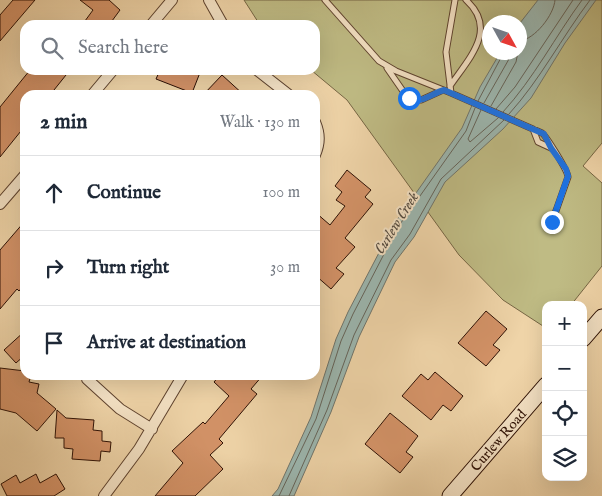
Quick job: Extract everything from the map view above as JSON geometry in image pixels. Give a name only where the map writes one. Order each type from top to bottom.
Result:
[{"type":"main road","points":[[587,334],[602,317]]},
{"type":"main road","name":"Curlew Road","points":[[450,496],[542,389]]},
{"type":"street","points":[[155,20],[172,0]]},
{"type":"street","points":[[209,0],[220,20]]},
{"type":"street","points":[[96,90],[109,75]]},
{"type":"street","points":[[263,75],[283,90]]},
{"type":"street","points":[[0,204],[20,181]]},
{"type":"street","points":[[88,380],[120,409],[152,429]]},
{"type":"street","points":[[104,496],[152,429],[180,380]]},
{"type":"lane","points":[[326,0],[368,50],[386,66],[405,94],[412,100],[421,100],[444,90]]},
{"type":"lane","points":[[453,94],[450,86],[446,52],[455,0]]},
{"type":"lane","points":[[450,86],[475,47],[482,29],[477,10],[466,0]]},
{"type":"lane","points":[[386,66],[544,134],[551,148],[566,169],[568,176],[552,222]]},
{"type":"lane","points":[[531,128],[538,142],[551,148]]},
{"type":"shaded area","points":[[244,0],[602,0],[602,143],[583,166],[602,183],[602,266],[574,301],[542,301],[542,325],[503,300],[459,255],[347,100],[317,75],[320,75],[320,20],[257,20]]},
{"type":"water","name":"Curlew Creek","points":[[538,0],[596,0],[565,43],[531,98],[503,129],[445,182],[414,237],[395,262],[359,337],[331,412],[294,496],[272,496],[278,489],[311,417],[336,339],[348,312],[394,224],[462,128],[480,87],[496,60],[527,60],[526,15]]},
{"type":"building","points":[[13,0],[35,0],[0,41],[0,15]]},
{"type":"building","points":[[80,0],[109,0],[120,10],[113,20],[86,20],[93,10]]},
{"type":"building","points":[[26,75],[66,75],[54,90],[20,90],[20,132],[0,157],[0,107]]},
{"type":"building","points":[[158,75],[199,75],[193,90],[184,90],[156,79]]},
{"type":"building","points":[[222,75],[238,90],[208,90]]},
{"type":"building","points":[[347,170],[371,190],[365,197],[373,204],[345,238],[355,247],[336,268],[344,274],[331,289],[320,279],[320,216],[330,225],[345,206],[336,200],[342,192],[335,186]]},
{"type":"building","points":[[20,227],[20,290],[17,289],[0,309],[0,250]]},
{"type":"building","points":[[486,311],[507,329],[493,345],[500,350],[486,366],[458,343]]},
{"type":"building","points":[[20,336],[20,359],[16,363],[4,350]]},
{"type":"building","points":[[0,368],[20,370],[20,380],[30,380],[29,382],[39,384],[37,393],[56,409],[37,431],[16,413],[0,409]]},
{"type":"building","points":[[435,372],[463,396],[451,411],[443,405],[431,420],[402,396],[421,374],[428,380]]},
{"type":"building","points":[[216,380],[259,380],[251,389],[257,394],[219,439],[223,443],[210,455],[223,469],[195,496],[155,496],[183,463],[172,451],[203,422],[205,424],[229,396],[214,382]]},
{"type":"building","points":[[57,410],[66,418],[94,420],[93,430],[102,431],[102,441],[111,442],[110,452],[101,451],[100,461],[72,459],[73,449],[64,448],[64,438],[55,438]]},
{"type":"building","points":[[390,413],[418,436],[406,452],[413,457],[400,473],[365,444]]},
{"type":"building","points":[[36,474],[40,483],[56,474],[65,489],[54,496],[7,496],[1,484],[16,475],[20,483]]},
{"type":"route","points":[[409,98],[415,101],[421,100],[444,90],[544,134],[551,148],[568,172],[564,192],[552,222]]}]
